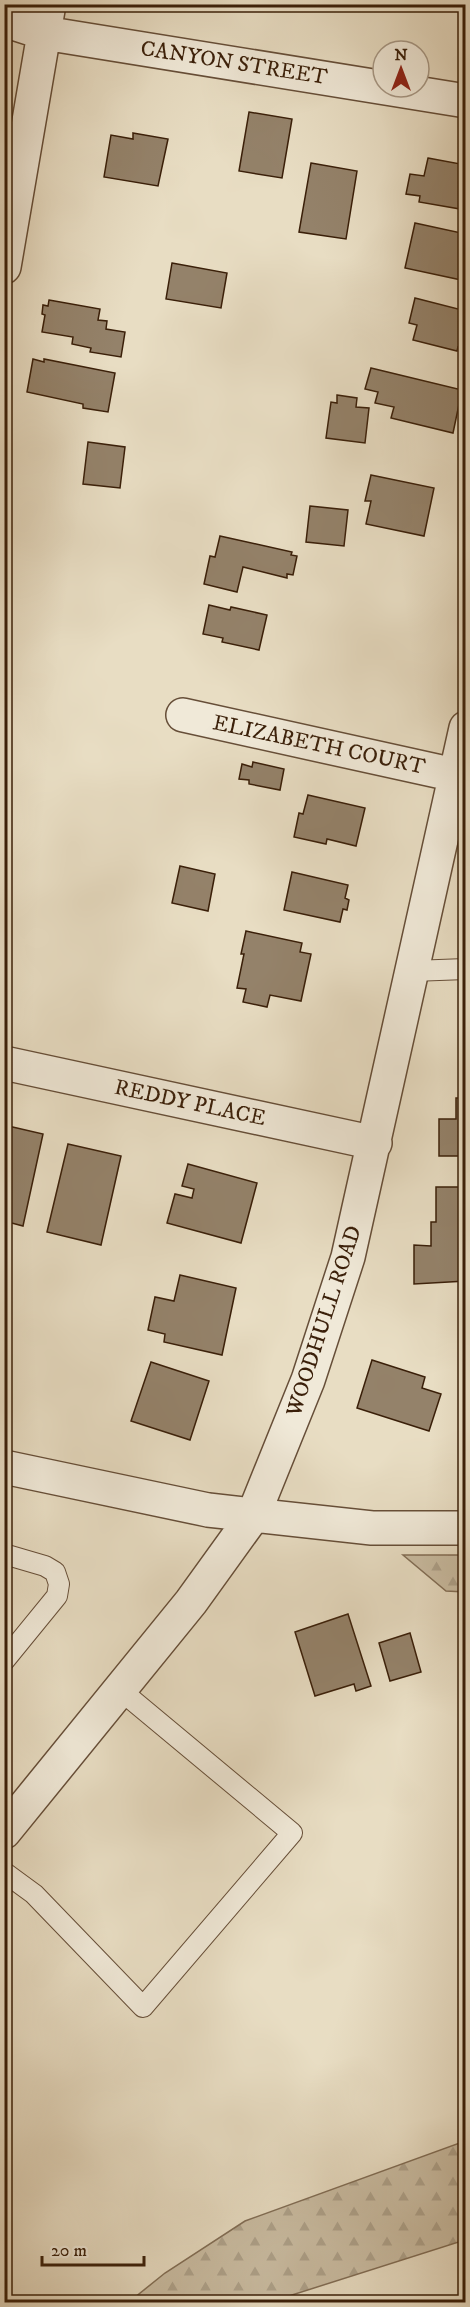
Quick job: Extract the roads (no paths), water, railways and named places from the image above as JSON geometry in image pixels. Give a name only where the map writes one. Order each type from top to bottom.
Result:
[{"type":"street","name":"CANYON STREET","points":[[4,20],[46,19],[465,101]]},
{"type":"street","points":[[4,267],[46,19]]},
{"type":"street","name":"ELIZABETH COURT","points":[[183,715],[455,775]]},
{"type":"street","name":"WOODHULL ROAD","points":[[4,1832],[191,1602],[253,1516],[308,1380],[345,1269],[375,1143],[465,728]]},
{"type":"street","name":"REDDY PLACE","points":[[4,1062],[375,1143]]},
{"type":"street","points":[[4,1467],[208,1510],[253,1516],[372,1528],[465,1528]]},
{"type":"lane","points":[[412,971],[465,969]]},
{"type":"lane","points":[[4,1554],[45,1566],[56,1572],[59,1584],[57,1596],[4,1661]]},
{"type":"lane","points":[[4,1872],[34,1894],[143,2007],[292,1833],[119,1689]]}]
